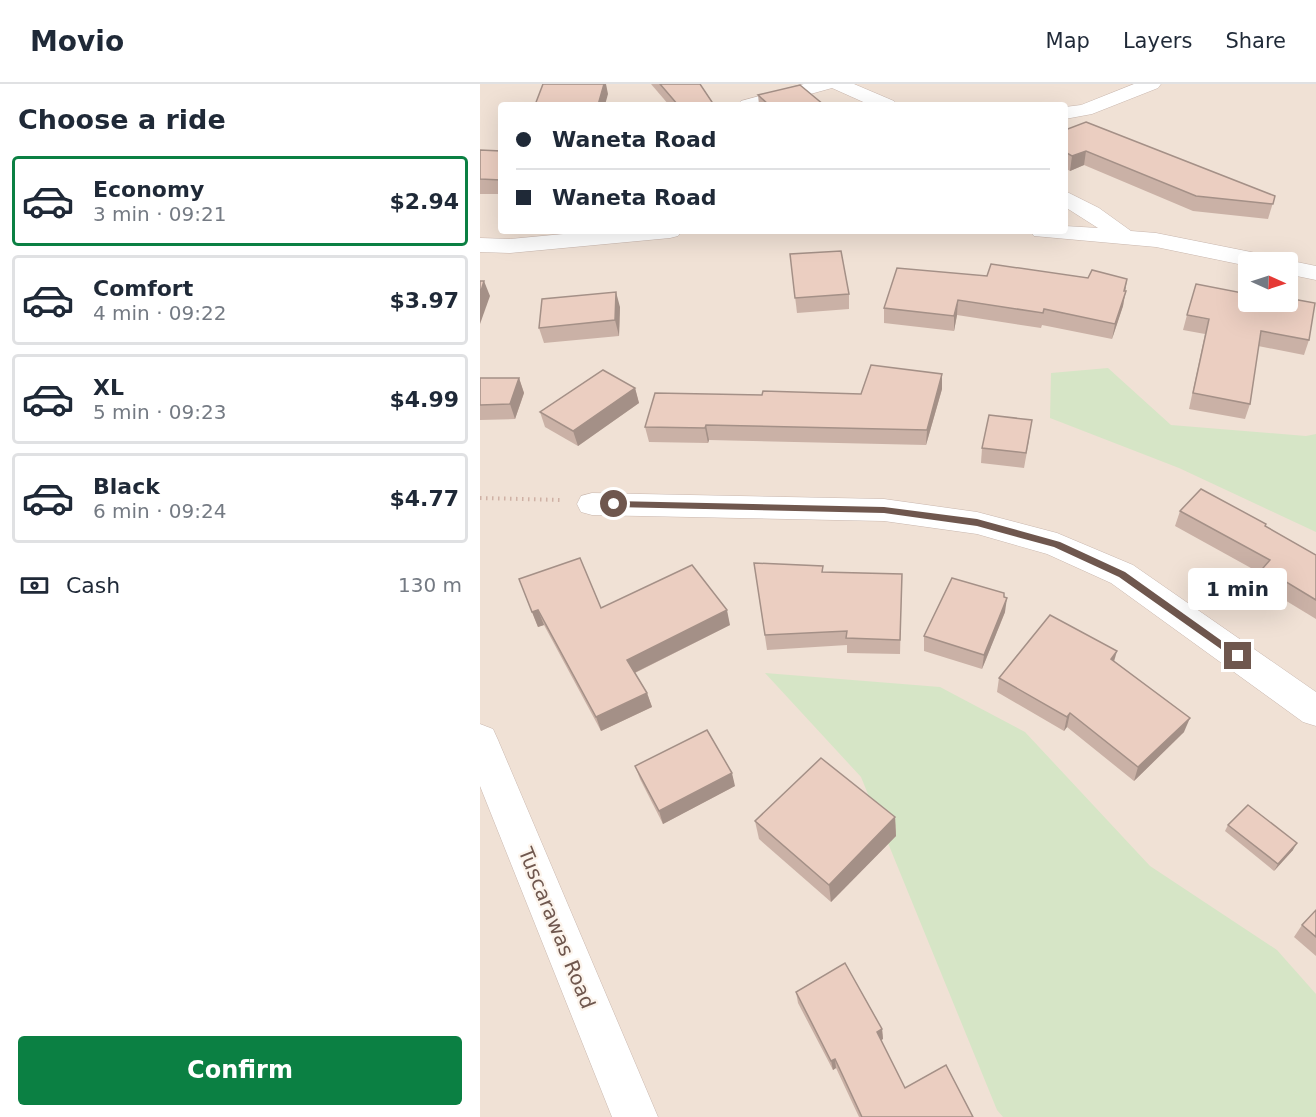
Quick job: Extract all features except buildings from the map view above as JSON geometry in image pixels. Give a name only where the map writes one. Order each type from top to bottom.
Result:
[{"type":"street","points":[[759,102],[826,84]]},
{"type":"street","points":[[838,84],[880,102]]},
{"type":"street","points":[[1068,113],[1085,110],[1151,84]]},
{"type":"street","points":[[1068,200],[1126,238]]},
{"type":"street","points":[[1068,233],[1156,240],[1238,256]]},
{"type":"street","points":[[480,245],[510,246],[638,234]]},
{"type":"street","points":[[1298,269],[1316,273]]},
{"type":"street","points":[[592,504],[884,510],[977,523],[1057,545],[1122,574],[1316,711]]},
{"type":"street","name":"Tuscarawas Road","points":[[480,740],[635,1117]]},
{"type":"path","points":[[480,498],[549,498],[592,504]]},
{"type":"shaded area","points":[[480,84],[1316,84],[1316,1117],[480,1117]]},
{"type":"green space","points":[[1108,368],[1171,425],[1306,436],[1316,434],[1316,532],[1179,468],[1050,418],[1051,373]]},
{"type":"green space","points":[[765,673],[940,687],[1025,732],[1150,866],[1277,950],[1316,994],[1316,1117],[1003,1117],[997,1110],[861,777]]},
{"type":"route","points":[[614,504],[884,510],[977,523],[1057,545],[1122,574],[1238,656]]}]
